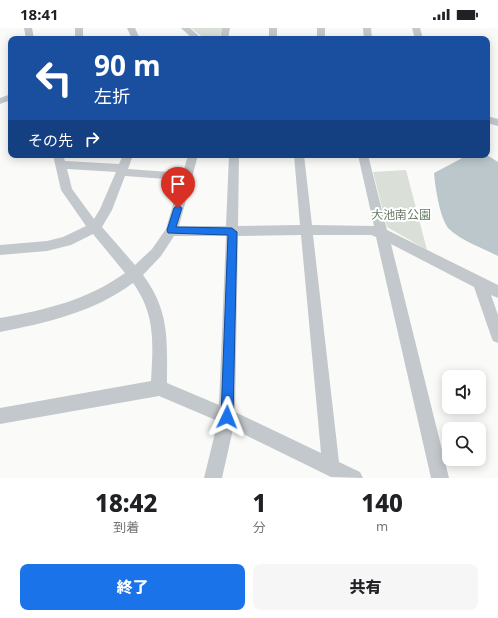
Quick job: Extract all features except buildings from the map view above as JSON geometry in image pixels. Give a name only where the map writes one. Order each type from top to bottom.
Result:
[{"type":"street","points":[[186,28],[195,36]]},
{"type":"street","points":[[0,250],[47,246],[66,241],[95,228],[106,210],[127,158]]},
{"type":"street","points":[[0,325],[38,320],[70,310],[98,298],[134,275],[157,251],[171,230],[192,158]]},
{"type":"street","points":[[212,478],[227,417],[234,158]]},
{"type":"street","points":[[299,158],[331,468]]},
{"type":"street","points":[[364,158],[440,478]]},
{"type":"street","points":[[159,388],[158,319],[152,303],[134,275],[82,214],[66,189],[59,160],[122,170],[187,177]]},
{"type":"street","points":[[171,230],[232,232],[371,230],[382,234],[498,292]]},
{"type":"street","points":[[480,283],[498,336]]},
{"type":"street","points":[[0,416],[159,388],[227,417],[354,478]]},
{"type":"green space","points":[[191,28],[222,28],[220,36],[201,36]]},
{"type":"green space","name":"大池南公園","points":[[406,170],[427,250],[387,227],[373,172]]},
{"type":"shaded area","points":[[490,157],[498,162],[498,256],[466,241],[449,229],[441,211],[434,173],[462,158]]},
{"type":"route","points":[[178,208],[171,230],[232,232],[227,417]]}]
